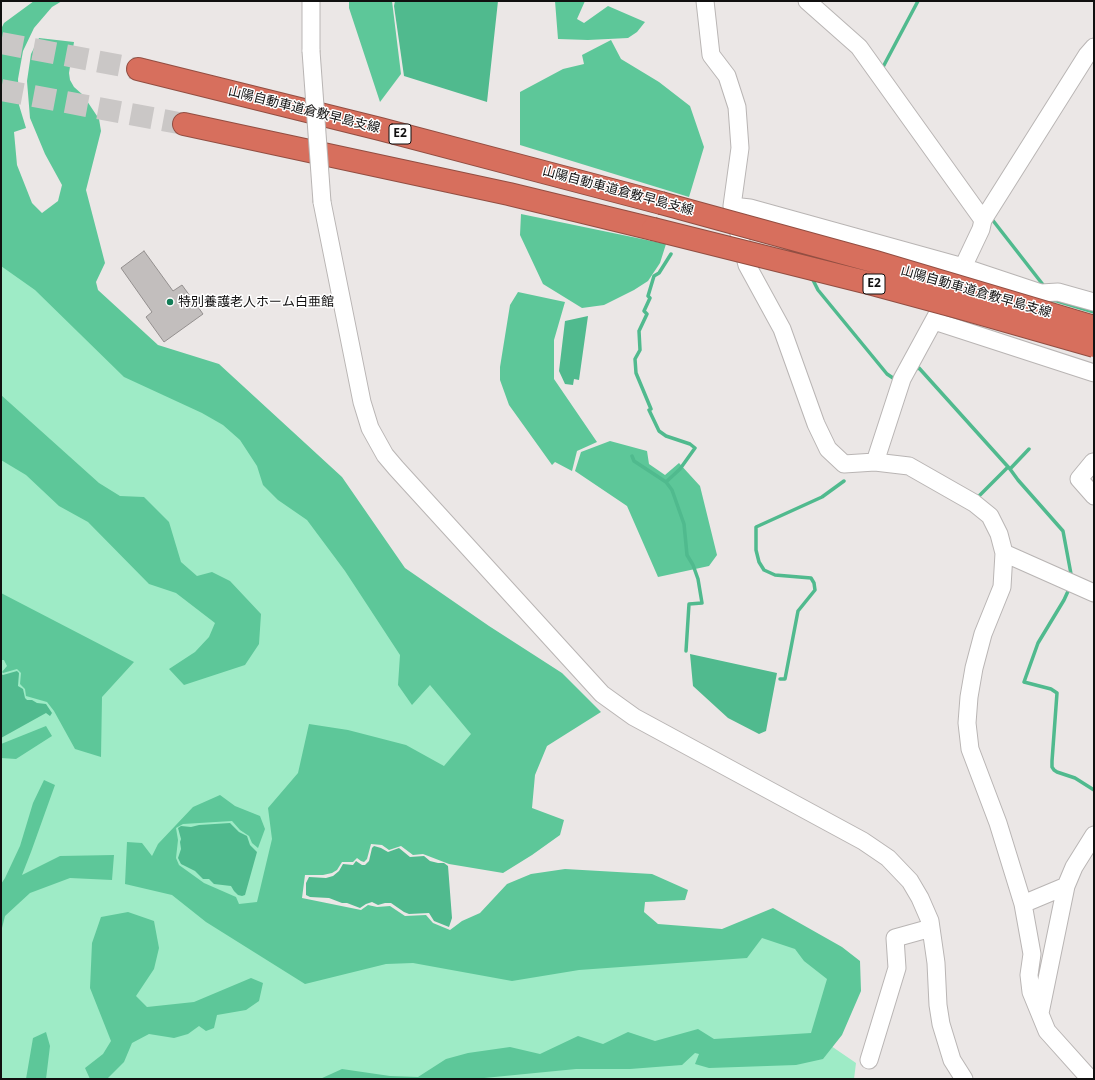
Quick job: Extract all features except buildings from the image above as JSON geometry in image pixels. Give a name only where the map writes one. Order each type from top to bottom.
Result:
[{"type":"highway","name":"山陽自動車道倉敷早島支線","points":[[138,69],[380,129],[660,203],[876,262],[1094,327]]},
{"type":"highway","name":"山陽自動車道倉敷早島支線","points":[[184,124],[509,194],[653,229],[876,285],[1094,346]]},
{"type":"street","points":[[311,1],[311,51],[322,202],[366,416],[377,442],[396,468],[602,694],[634,717],[863,841],[888,858],[910,881],[920,898],[930,921],[936,963],[938,1005],[941,1024],[952,1060],[964,1079]]},
{"type":"street","points":[[705,1],[711,56],[727,76],[737,107],[740,148],[732,206],[747,265],[782,329],[816,424],[828,449],[844,464],[875,462],[909,466],[974,503],[990,516],[999,534],[1004,552],[1002,586],[983,634],[974,668],[969,697],[967,723],[970,749],[998,823],[1023,904],[1032,954],[1029,975],[1031,992],[1047,1031],[1090,1079]]},
{"type":"street","points":[[807,1],[859,47],[982,220]]},
{"type":"street","points":[[875,462],[902,379],[963,267],[981,229],[982,220],[1087,55],[1094,47]]},
{"type":"street","points":[[732,206],[750,208],[963,267],[1041,293],[1058,292],[1094,302]]},
{"type":"street","points":[[934,321],[1094,373]]},
{"type":"street","points":[[1093,462],[1079,479],[1094,496]]},
{"type":"street","points":[[1004,552],[1094,592]]},
{"type":"street","points":[[1040,1013],[1066,886],[1074,867],[1094,835]]},
{"type":"street","points":[[1023,904],[1066,886]]},
{"type":"street","points":[[869,1060],[897,968],[895,938],[931,928]]},
{"type":"shaded area","points":[[34,1],[62,1],[52,7],[34,28],[23,51],[18,79],[19,105],[26,128],[14,132],[17,165],[32,203],[42,213],[58,201],[62,185],[45,154],[30,118],[27,81],[31,54],[39,38],[74,42],[69,73],[70,80],[74,87],[83,95],[99,119],[101,131],[86,190],[105,263],[96,282],[98,290],[158,345],[219,364],[342,477],[405,568],[489,626],[562,673],[601,712],[547,746],[535,775],[532,808],[564,820],[560,835],[532,855],[503,873],[449,864],[423,854],[413,855],[401,846],[389,850],[382,845],[371,844],[367,859],[364,862],[357,858],[353,862],[342,862],[337,870],[332,873],[323,875],[305,875],[302,898],[361,910],[368,905],[377,907],[390,906],[405,916],[426,915],[433,923],[450,930],[462,921],[480,913],[507,884],[531,874],[565,869],[652,874],[688,890],[685,900],[645,902],[644,912],[658,924],[722,929],[773,908],[842,947],[860,961],[861,991],[842,1035],[823,1059],[796,1065],[709,1068],[695,1064],[699,1054],[695,1053],[682,1065],[630,1069],[576,1069],[474,1079],[320,1079],[342,1069],[390,1076],[418,1077],[446,1059],[468,1053],[510,1047],[540,1054],[578,1036],[603,1044],[628,1032],[655,1041],[698,1029],[714,1039],[811,1033],[827,979],[804,961],[795,949],[762,938],[747,958],[579,970],[512,981],[413,963],[386,964],[305,984],[206,922],[172,895],[125,884],[127,842],[142,843],[152,856],[158,844],[193,807],[220,795],[235,806],[260,816],[265,829],[258,848],[252,843],[249,836],[240,830],[232,821],[183,824],[176,828],[178,840],[176,858],[179,865],[204,883],[236,897],[239,904],[257,902],[272,839],[268,808],[298,773],[309,724],[348,730],[406,745],[444,766],[471,734],[430,685],[412,705],[398,685],[400,655],[345,571],[307,520],[278,500],[263,485],[257,466],[240,440],[223,425],[202,413],[124,377],[35,290],[1,266],[1,29],[4,23]]},
{"type":"shaded area","points":[[349,1],[392,1],[401,74],[380,102],[349,8]]},
{"type":"shaded area","points":[[395,1],[498,1],[487,102],[404,76],[394,6]]},
{"type":"shaded area","points":[[555,1],[585,1],[577,19],[584,23],[608,6],[645,22],[637,32],[628,38],[588,40],[558,39]]},
{"type":"shaded area","points":[[611,40],[621,59],[659,82],[690,106],[704,147],[689,197],[520,145],[520,92],[563,69],[584,64],[582,55]]},
{"type":"shaded area","points":[[521,214],[666,244],[660,263],[648,281],[604,305],[582,308],[543,284],[520,235]]},
{"type":"shaded area","points":[[1,257],[243,437],[310,517],[475,734],[443,772],[302,773],[277,837],[259,906],[386,960],[762,934],[799,945],[830,977],[815,1035],[856,1063],[854,1079],[1,1079]]},
{"type":"shaded area","points":[[518,292],[565,302],[554,340],[554,379],[597,442],[577,451],[572,471],[555,462],[552,465],[509,405],[500,380],[500,367],[510,305]]},
{"type":"shaded area","points":[[588,316],[579,380],[574,379],[573,385],[565,384],[559,371],[565,321]]},
{"type":"shaded area","points":[[1,395],[99,483],[120,496],[144,497],[169,522],[181,562],[197,576],[212,572],[230,581],[261,614],[259,644],[245,665],[184,685],[169,669],[195,652],[209,637],[215,623],[176,593],[149,584],[88,522],[59,506],[26,475],[1,460]]},
{"type":"shaded area","points":[[610,441],[647,451],[649,464],[665,475],[679,463],[700,486],[717,555],[709,566],[658,577],[627,506],[575,471],[581,452]]},
{"type":"shaded area","points":[[1,593],[134,662],[102,697],[101,757],[75,749],[54,711],[47,702],[26,696],[25,689],[20,684],[21,673],[17,669],[2,672],[7,666],[4,660],[1,660]]},
{"type":"shaded area","points":[[690,654],[777,673],[766,731],[759,734],[728,718],[693,686]]},
{"type":"shaded area","points":[[17,671],[19,673],[18,686],[23,689],[25,698],[37,703],[46,704],[52,713],[50,716],[46,713],[1,738],[1,674],[3,675]]},
{"type":"shaded area","points":[[46,726],[52,736],[16,759],[1,758],[1,744]]},
{"type":"shaded area","points":[[44,780],[55,785],[22,875],[60,856],[114,855],[112,880],[70,878],[30,893],[5,916],[1,932],[1,884],[20,846],[33,803]]},
{"type":"shaded area","points":[[230,823],[239,832],[247,836],[250,845],[257,852],[245,895],[242,896],[238,895],[231,886],[214,884],[209,879],[203,879],[195,871],[181,864],[178,858],[181,849],[181,839],[178,828],[181,826],[191,827]]},
{"type":"shaded area","points":[[374,846],[388,852],[399,848],[410,857],[424,856],[430,861],[444,863],[448,866],[452,918],[449,927],[434,921],[429,913],[409,914],[391,903],[378,905],[372,902],[360,908],[329,898],[310,897],[306,895],[306,883],[309,877],[326,878],[333,876],[339,871],[343,864],[353,865],[356,861],[362,865],[365,865],[369,861],[372,848]]},
{"type":"shaded area","points":[[128,912],[154,921],[159,948],[154,969],[136,996],[147,1007],[194,1002],[251,978],[263,983],[259,1001],[246,1010],[217,1015],[214,1028],[206,1031],[199,1026],[188,1034],[174,1038],[149,1034],[132,1043],[124,1062],[107,1079],[90,1079],[85,1068],[103,1054],[111,1041],[90,988],[92,943],[101,917]]},
{"type":"shaded area","points":[[46,1032],[50,1046],[46,1079],[26,1079],[33,1038]]},
{"type":"waterway","points":[[883,67],[918,1]]},
{"type":"waterway","points":[[991,218],[1044,286]]},
{"type":"waterway","points":[[666,482],[680,469],[695,448],[690,444],[666,436],[659,431],[649,410],[651,409],[636,373],[635,359],[640,350],[639,331],[647,314],[644,311],[650,298],[648,296],[654,276],[659,273],[671,254]]},
{"type":"waterway","points":[[811,279],[818,290],[887,374],[896,380]]},
{"type":"waterway","points":[[1047,300],[1058,301]]},
{"type":"waterway","points":[[1057,301],[1094,312]]},
{"type":"waterway","points":[[914,370],[919,368],[1010,469],[1029,449]]},
{"type":"waterway","points":[[632,456],[634,461],[666,482],[672,490],[684,524],[687,555],[693,565],[698,579],[702,603],[689,604],[686,651]]},
{"type":"waterway","points":[[975,497],[977,498],[1008,467]]},
{"type":"waterway","points":[[1010,469],[1063,531],[1071,574]]},
{"type":"waterway","points":[[780,679],[785,679],[798,611],[815,590],[814,583],[811,578],[775,575],[764,570],[759,562],[756,550],[756,527],[822,497],[844,481]]},
{"type":"waterway","points":[[1069,589],[1038,643],[1024,682],[1051,689],[1057,693],[1052,767],[1057,772],[1075,778],[1094,790]]},
{"type":"tunnel","points":[[1,43],[138,69]]},
{"type":"tunnel","points":[[1,90],[184,124]]},
{"type":"place","name":"特別養護老人ホーム白亜館","points":[[170,302]]}]
